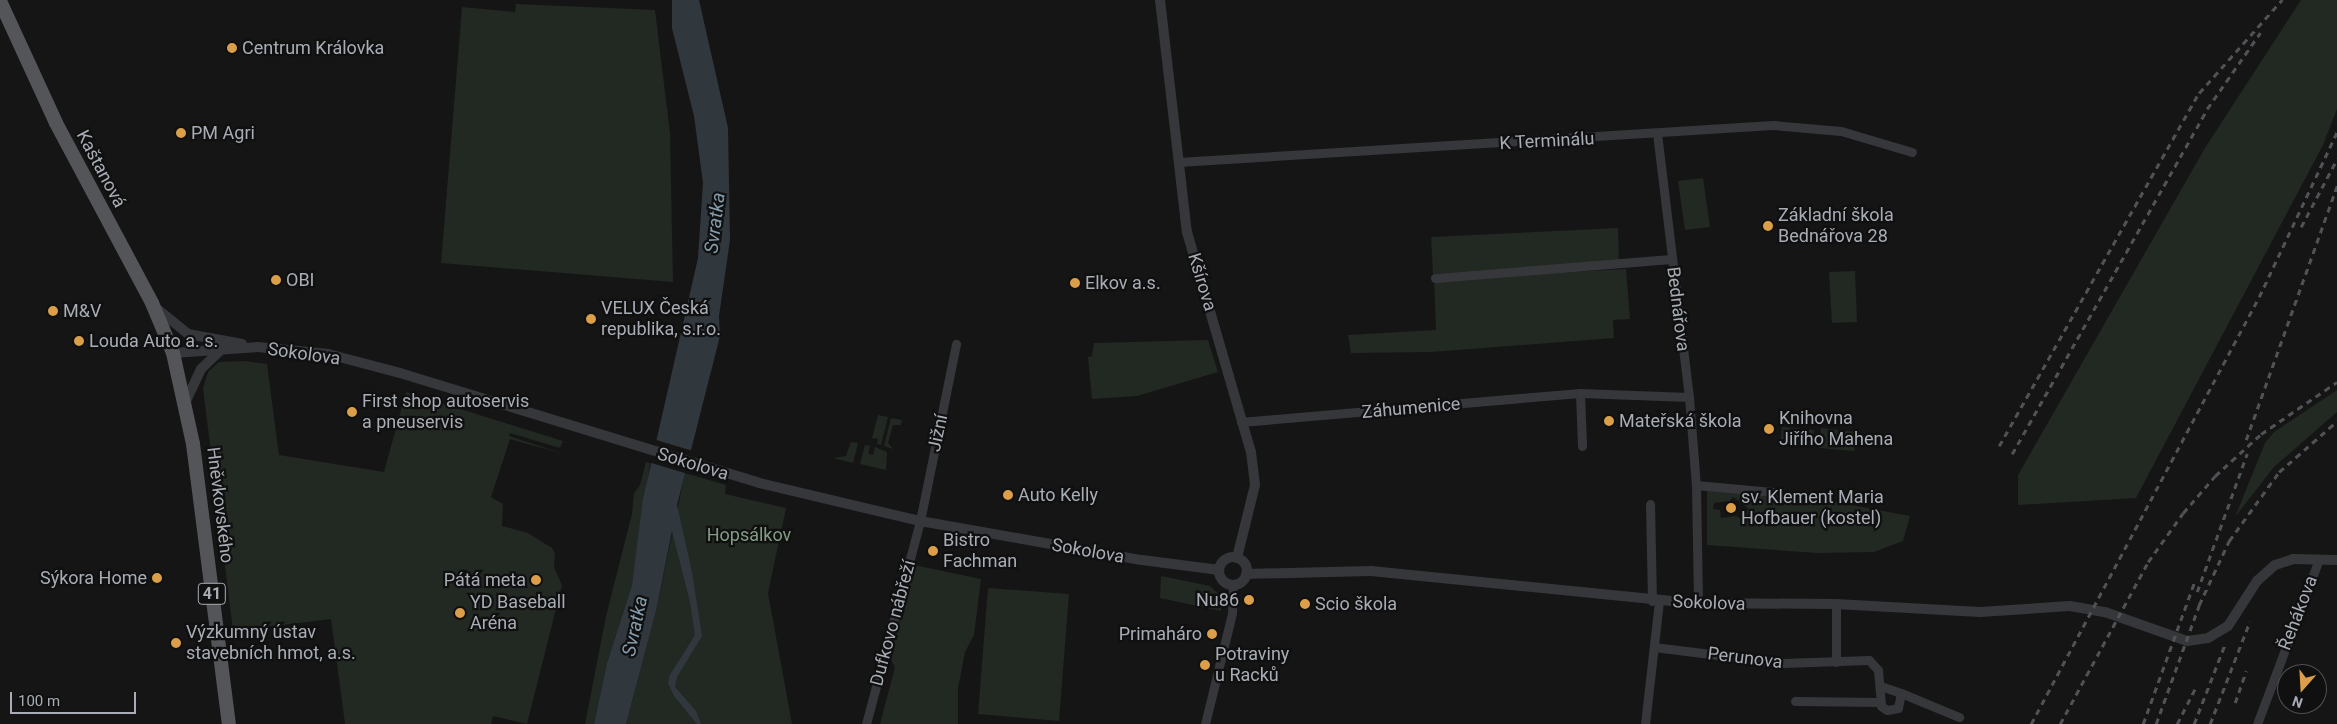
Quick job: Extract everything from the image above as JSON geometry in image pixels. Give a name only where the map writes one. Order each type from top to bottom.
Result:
[{"type":"main road","name":"Kaštanová","points":[[0,1],[56,123],[152,303],[173,353]]},
{"type":"main road","name":"Hněvkovského","points":[[173,353],[186,401],[229,724]]},
{"type":"street","name":"Kšírova","points":[[1160,0],[1187,232],[1251,452],[1255,485],[1237,558]]},
{"type":"street","name":"K Terminálu","points":[[1178,162],[1657,133],[1715,127],[1810,127],[1864,136],[1912,152]]},
{"type":"street","name":"Bednářova","points":[[1657,133],[1689,397],[1696,486],[1698,603]]},
{"type":"street","points":[[1435,278],[1671,260]]},
{"type":"street","points":[[152,303],[188,334],[258,347]]},
{"type":"street","name":"Jižní","points":[[920,521],[956,344]]},
{"type":"street","name":"Sokolova","points":[[173,353],[258,347],[328,354],[400,373],[704,468],[920,521],[1142,560],[1219,570]]},
{"type":"street","points":[[186,401],[201,368],[222,349]]},
{"type":"street","points":[[1580,393],[1582,446]]},
{"type":"street","name":"Záhumenice","points":[[1241,422],[1580,393],[1689,397]]},
{"type":"street","points":[[1696,486],[1773,492]]},
{"type":"street","points":[[1645,724],[1654,647],[1655,601],[1650,504]]},
{"type":"street","name":"Dufkovo nábřeží","points":[[866,724],[920,521]]},
{"type":"street","points":[[1237,558],[1246,566],[1246,574],[1240,583],[1233,585],[1222,580],[1219,570],[1224,561],[1237,558]]},
{"type":"street","name":"Sokolova","points":[[1246,574],[1371,571],[1655,601],[1698,603],[1836,604],[1980,612],[2060,606],[2081,607],[2105,612],[2169,636],[2200,640],[2216,635],[2234,620],[2253,586],[2268,570],[2293,559],[2337,560]]},
{"type":"street","name":"Řehákova","points":[[2257,724],[2319,559]]},
{"type":"street","points":[[1205,724],[1232,613],[1233,585]]},
{"type":"street","points":[[1836,604],[1836,662]]},
{"type":"street","name":"Perunova","points":[[1654,647],[1783,663],[1836,662],[1843,659],[1872,661],[1876,665],[1881,686],[1880,702]]},
{"type":"street","points":[[1881,686],[1959,717]]},
{"type":"street","points":[[1795,701],[1880,702],[1883,709],[1894,710],[1900,705],[1901,693]]},
{"type":"green space","points":[[2301,0],[2337,0],[2337,109],[2323,145],[2136,498],[2018,505],[2018,475],[2205,148]]},
{"type":"green space","points":[[516,4],[655,10],[670,133],[673,282],[441,263],[462,7],[515,12]]},
{"type":"green space","points":[[1703,178],[1710,227],[1685,230],[1678,181]]},
{"type":"green space","points":[[1618,228],[1619,261],[1433,274],[1431,237]]},
{"type":"green space","points":[[1626,269],[1630,319],[1613,320],[1614,338],[1431,352],[1351,353],[1348,335],[1436,330],[1434,279]]},
{"type":"green space","points":[[1855,271],[1857,322],[1832,323],[1829,272]]},
{"type":"green space","points":[[1208,340],[1218,372],[1137,396],[1092,399],[1088,357],[1092,356],[1094,343]]},
{"type":"green space","points":[[245,361],[267,364],[279,455],[384,472],[406,392],[563,441],[560,448],[510,433],[509,436],[567,455],[510,439],[491,497],[503,504],[502,526],[528,533],[552,548],[555,554],[554,567],[562,585],[527,724],[493,716],[491,724],[345,724],[331,619],[233,631],[203,388],[208,372],[219,362]]},
{"type":"green space","points":[[2337,390],[2337,412],[2274,467],[2235,517],[2265,443],[2274,432]]},
{"type":"green space","points":[[878,415],[888,417],[881,445],[877,444],[878,439],[872,438]]},
{"type":"green space","points":[[891,418],[902,420],[901,425],[893,425],[888,443],[893,449],[884,446]]},
{"type":"green space","points":[[1782,427],[1814,430],[1813,447],[1780,444]]},
{"type":"green space","points":[[1821,428],[1856,432],[1854,451],[1819,448]]},
{"type":"green space","points":[[851,442],[858,443],[853,463],[833,458],[846,456]]},
{"type":"green space","points":[[865,445],[870,446],[868,454],[873,455],[875,447],[887,452],[886,470],[860,464]]},
{"type":"green space","points":[[646,462],[650,463],[632,585],[607,663],[594,724],[585,724],[606,616],[632,514],[634,493],[640,485]]},
{"type":"green space","name":"Hopsálkov","points":[[685,473],[726,485],[725,494],[786,508],[768,593],[792,724],[626,724],[656,611]]},
{"type":"green space","points":[[1707,489],[1819,499],[1910,516],[1903,541],[1874,552],[1817,553],[1707,545]],"holes":[[[1733,497],[1748,508],[1744,520],[1736,516],[1721,518],[1720,510],[1713,509],[1714,503],[1730,501]]]},
{"type":"green space","points":[[914,565],[981,579],[974,635],[965,652],[958,688],[958,724],[880,724],[895,667],[890,658]]},
{"type":"green space","points":[[1161,576],[1210,586],[1222,597],[1221,611],[1160,598]]},
{"type":"green space","points":[[988,588],[1069,594],[1059,721],[978,714]]},
{"type":"water","name":"Svratka","points":[[672,0],[699,0],[728,128],[730,240],[719,316],[720,336],[677,505],[692,572],[702,636],[677,677],[675,687],[696,711],[701,724],[697,724],[674,696],[668,683],[670,675],[695,635],[690,602],[672,531],[656,611],[626,724],[594,724],[607,663],[632,585],[643,499],[698,258],[703,183],[694,116],[672,28]]},
{"type":"pier","points":[[653,439],[693,451],[688,474],[648,462]]},
{"type":"railway","points":[[1999,446],[2199,93],[2282,0]]},
{"type":"railway","points":[[2012,454],[2207,109],[2260,33]]},
{"type":"railway","points":[[2031,724],[2259,297],[2337,132]]},
{"type":"railway","points":[[2301,227],[2337,159]]},
{"type":"railway","points":[[2246,440],[2337,186]]},
{"type":"railway","points":[[2060,724],[2148,562],[2183,513],[2215,476],[2261,434],[2337,382]]},
{"type":"railway","points":[[2156,724],[2199,605],[2229,541],[2279,472],[2337,421]]},
{"type":"railway","points":[[2197,592],[2247,454]]},
{"type":"railway","points":[[2143,724],[2195,580]]},
{"type":"railway","points":[[2210,724],[2250,621]]},
{"type":"railway","points":[[2194,724],[2225,644]]},
{"type":"railway","points":[[2235,703],[2246,671]]},
{"type":"railway","points":[[2177,724],[2195,689]]},
{"type":"place","name":"Centrum Královka","points":[[232,48]]},
{"type":"place","name":"PM Agri","points":[[181,133]]},
{"type":"place","name":"Základní škola Bednářova 28","points":[[1768,226]]},
{"type":"place","name":"OBI","points":[[276,280]]},
{"type":"place","name":"Elkov a.s.","points":[[1075,283]]},
{"type":"place","name":"M&V","points":[[53,311]]},
{"type":"place","name":"VELUX Česká republika, s.r.o.","points":[[591,319]]},
{"type":"place","name":"Louda Auto a. s.","points":[[79,341]]},
{"type":"place","name":"First shop autoservis a pneuservis","points":[[352,412]]},
{"type":"place","name":"Mateřská škola","points":[[1609,421]]},
{"type":"place","name":"Knihovna Jiřího Mahena","points":[[1769,429]]},
{"type":"place","name":"Auto Kelly","points":[[1008,495]]},
{"type":"place","name":"sv. Klement Maria Hofbauer (kostel)","points":[[1731,508]]},
{"type":"place","name":"Bistro Fachman","points":[[933,551]]},
{"type":"place","name":"Sýkora Home","points":[[157,578]]},
{"type":"place","name":"Pátá meta","points":[[536,580]]},
{"type":"place","name":"Nu86","points":[[1249,600]]},
{"type":"place","name":"Scio škola","points":[[1305,604]]},
{"type":"place","name":"YD Baseball Aréna","points":[[460,613]]},
{"type":"place","name":"Primaháro","points":[[1212,634]]},
{"type":"place","name":"Výzkumný ústav stavebních hmot, a.s.","points":[[176,643]]},
{"type":"place","name":"Potraviny u Racků","points":[[1205,665]]}]
